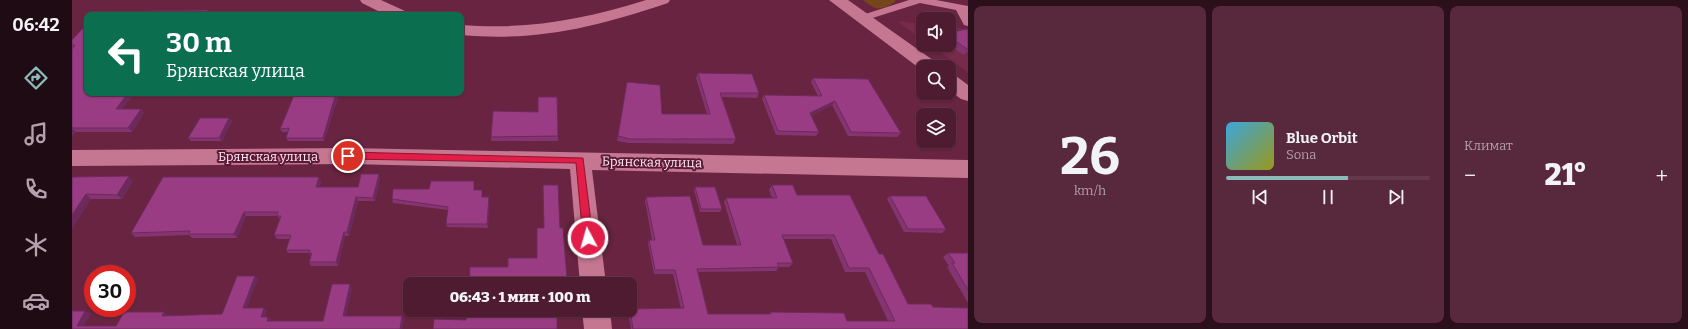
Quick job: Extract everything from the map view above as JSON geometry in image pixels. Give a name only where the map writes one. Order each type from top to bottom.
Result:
[{"type":"street","points":[[368,0],[393,12]]},
{"type":"street","points":[[464,30],[510,34],[555,30],[590,22],[662,0]]},
{"type":"street","points":[[837,0],[920,60]]},
{"type":"street","points":[[956,85],[968,94]]},
{"type":"street","name":"Брянская улица","points":[[72,158],[348,156],[968,169]]},
{"type":"street","points":[[580,160],[592,277]]},
{"type":"street","points":[[597,317],[598,329]]},
{"type":"lane","points":[[863,18],[920,0],[964,9],[968,23]]},
{"type":"shaded area","points":[[863,0],[896,0],[887,7],[875,8]]},
{"type":"shaded area","points":[[897,21],[916,23],[916,35]]},
{"type":"shaded area","points":[[956,28],[968,29],[968,72],[956,63],[956,60],[951,60],[940,52],[956,52]]},
{"type":"building","points":[[208,10],[207,12],[142,12]]},
{"type":"building","points":[[84,27],[84,96],[126,96],[116,109],[141,109],[128,128],[72,128],[72,49],[75,45],[72,45],[72,40]]},
{"type":"building","points":[[966,29],[968,30],[968,50],[956,41],[956,31]]},
{"type":"building","points":[[698,73],[752,74],[759,93],[720,93],[736,139],[630,139],[618,136],[627,82],[660,85],[662,114],[710,114]]},
{"type":"building","points":[[813,78],[868,79],[901,133],[851,132],[835,101],[810,113],[819,132],[778,131],[764,95],[822,96]]},
{"type":"building","points":[[294,96],[335,96],[323,138],[286,138],[289,128],[280,129]]},
{"type":"building","points":[[538,97],[557,97],[558,136],[491,137],[493,111],[538,112]]},
{"type":"building","points":[[200,118],[229,118],[219,138],[188,138]]},
{"type":"building","points":[[361,174],[379,174],[373,198],[356,197],[347,232],[344,232],[336,262],[309,262],[312,253],[309,253],[310,250],[286,250],[291,235],[274,235],[281,216],[277,216],[278,212],[244,212],[234,234],[189,234],[190,231],[131,233],[163,177],[319,177],[316,187],[358,187]]},
{"type":"building","points":[[129,176],[117,195],[86,194],[72,215],[72,177]]},
{"type":"building","points":[[431,181],[474,181],[474,190],[482,190],[482,197],[489,197],[487,224],[446,224],[448,207],[392,199],[393,189],[429,189]]},
{"type":"building","points":[[543,185],[558,185],[560,228],[563,228],[567,277],[469,277],[470,267],[508,267],[508,258],[537,258],[537,228],[544,228]]},
{"type":"building","points":[[772,185],[793,185],[797,195],[850,195],[879,254],[883,254],[908,304],[931,304],[933,307],[968,308],[968,329],[633,329],[631,317],[637,317],[637,309],[684,308],[675,270],[655,270],[649,240],[655,240],[646,197],[690,196],[703,245],[741,245],[726,198],[777,198]],"holes":[[[782,235],[834,235],[849,268],[869,268],[895,321],[847,321],[844,313],[771,312],[771,314],[708,314],[697,269],[779,267],[777,263],[793,263]]]},
{"type":"building","points":[[695,187],[715,187],[722,209],[701,209]]},
{"type":"building","points":[[890,196],[926,196],[946,229],[908,229]]},
{"type":"building","points":[[948,253],[968,253],[968,290],[952,263],[955,263]]},
{"type":"building","points":[[237,276],[255,276],[243,308],[264,308],[261,317],[268,317],[267,321],[323,321],[332,284],[350,284],[343,316],[402,316],[400,329],[72,329],[72,311],[84,311],[77,326],[116,326],[121,317],[136,317],[136,312],[164,312],[162,316],[222,314]]},
{"type":"building","points":[[466,317],[557,317],[557,329],[433,329],[434,319],[466,320]]},
{"type":"route","points":[[348,156],[580,160],[588,238]]}]
